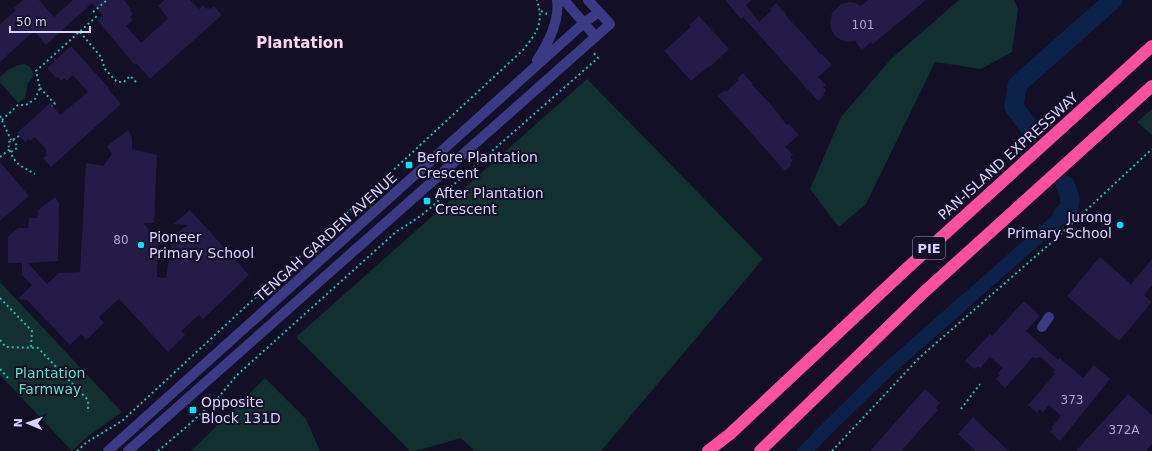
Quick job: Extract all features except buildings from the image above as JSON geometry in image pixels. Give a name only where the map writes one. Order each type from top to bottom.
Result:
[{"type":"highway","name":"PAN-ISLAND EXPRESSWAY","points":[[708,451],[730,434],[904,271],[1152,46]]},
{"type":"highway","name":"PIE","points":[[760,451],[923,293],[1152,86]]},
{"type":"highway","points":[[1091,141],[1152,94]]},
{"type":"street","points":[[527,75],[543,52],[553,30],[558,8],[557,0]]},
{"type":"street","points":[[564,0],[585,22],[595,36]]},
{"type":"street","points":[[588,0],[598,12]]},
{"type":"street","name":"TENGAH GARDEN AVENUE","points":[[108,451],[585,22],[598,12],[610,24],[128,451]]},
{"type":"street","points":[[1042,327],[1049,318]]},
{"type":"street","points":[[119,441],[128,451]]},
{"type":"path","points":[[93,12],[107,0]]},
{"type":"path","points":[[77,451],[87,442],[122,421],[522,50],[535,36],[540,24],[540,11],[537,0]]},
{"type":"path","points":[[52,106],[55,104],[40,88],[36,71],[97,16]]},
{"type":"path","points":[[80,32],[101,57],[105,69],[117,82],[124,82],[130,76],[138,84]]},
{"type":"path","points":[[158,451],[184,430],[217,399],[237,375],[397,231],[415,222],[441,199],[451,187],[598,58]]},
{"type":"path","points":[[2,120],[18,105],[26,105],[34,99],[40,88]]},
{"type":"path","points":[[0,116],[12,140],[17,146],[16,149],[11,152]]},
{"type":"path","points":[[19,136],[9,142],[8,145],[17,164],[35,174]]},
{"type":"path","points":[[0,157],[10,149]]},
{"type":"path","points":[[832,451],[919,358],[1052,242],[1152,149]]},
{"type":"path","points":[[0,298],[32,331],[31,348]]},
{"type":"path","points":[[0,340],[6,347],[38,348],[88,400],[88,412]]},
{"type":"path","points":[[0,369],[8,378]]},
{"type":"path","points":[[962,409],[980,384]]},
{"type":"green space","points":[[959,0],[1014,0],[1018,9],[1012,52],[981,69],[935,62],[866,204],[839,227],[810,189],[841,117],[891,59]]},
{"type":"green space","points":[[25,64],[30,67],[34,75],[28,83],[25,98],[18,103],[0,82],[0,77],[11,68]]},
{"type":"green space","points":[[587,79],[763,259],[601,451],[475,451],[461,438],[416,451],[410,451],[296,337]]},
{"type":"green space","points":[[1152,109],[1152,135],[1137,122]]},
{"type":"green space","name":"Plantation Farmway","points":[[0,282],[122,412],[87,437],[72,451],[0,375]]},
{"type":"green space","points":[[265,378],[306,419],[320,451],[191,451]]},
{"type":"water","points":[[1074,188],[1076,202],[1072,216],[893,374],[815,451],[796,451],[882,365],[1062,207],[1062,200]]},
{"type":"waterway","points":[[1032,131],[1014,107],[1017,85],[1113,0]]},
{"type":"waterway","points":[[1062,215],[1070,205],[1070,198],[1065,185]]},
{"type":"place","name":"Before Plantation Crescent","points":[[409,165]]},
{"type":"place","name":"After Plantation Crescent","points":[[427,201]]},
{"type":"place","name":"Jurong Primary School","points":[[1120,225]]},
{"type":"place","name":"Pioneer Primary School","points":[[141,245]]},
{"type":"place","name":"Opposite Block 131D","points":[[193,410]]},
{"type":"district","name":"Plantation","points":[[300,43]]}]
